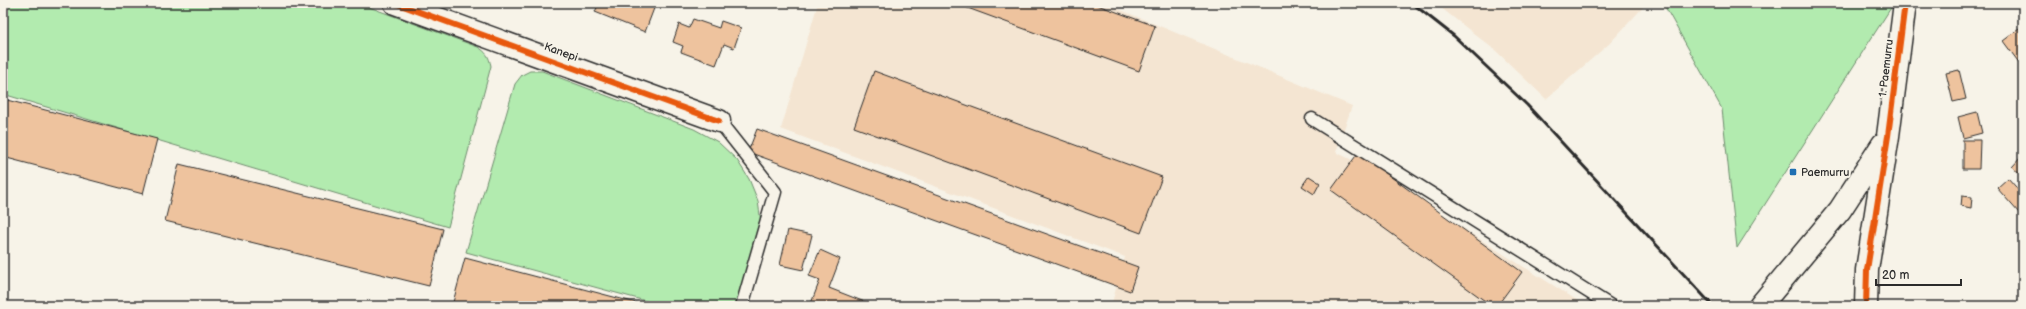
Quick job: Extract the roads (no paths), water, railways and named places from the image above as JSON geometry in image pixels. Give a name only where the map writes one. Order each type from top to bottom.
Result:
[{"type":"street","name":"Kanepi","points":[[395,3],[719,121]]},
{"type":"street","name":"1. Paemurru","points":[[1760,306],[1840,210],[1888,136],[1905,3]]},
{"type":"street","points":[[1866,306],[1867,270],[1888,136]]},
{"type":"lane","points":[[1312,119],[1611,306]]},
{"type":"lane","points":[[719,121],[775,192],[742,306]]},
{"type":"railway","points":[[1412,3],[1454,36],[1527,105],[1713,306]]},
{"type":"place","name":"Paemurru","points":[[1793,172]]}]
